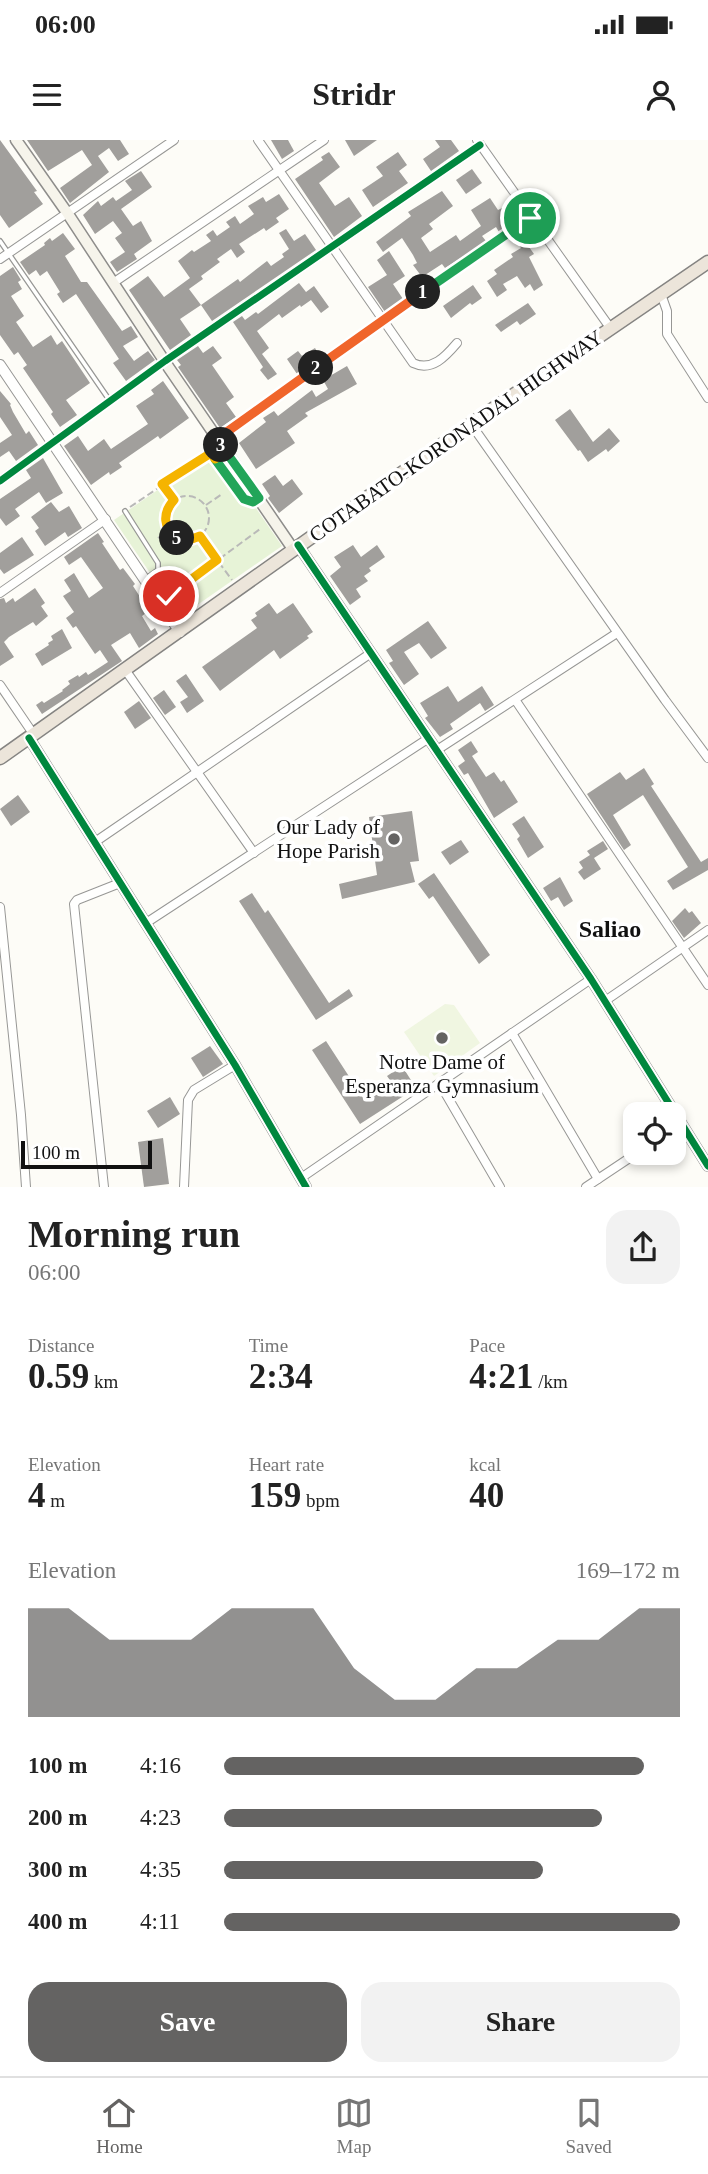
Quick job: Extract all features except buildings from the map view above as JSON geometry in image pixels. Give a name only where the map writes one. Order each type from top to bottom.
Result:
[{"type":"highway","name":"COTABATO-KORONADAL HIGHWAY","points":[[0,758],[471,424],[708,262]]},
{"type":"main road","points":[[16,140],[217,439],[296,547]]},
{"type":"street","points":[[0,259],[174,140]]},
{"type":"street","points":[[258,140],[407,357],[419,366],[425,366],[443,359],[457,343]]},
{"type":"street","points":[[113,284],[324,140]]},
{"type":"street","points":[[0,481],[478,142],[611,329]]},
{"type":"street","points":[[217,439],[530,218]]},
{"type":"street","points":[[661,294],[667,311],[667,334],[708,398]]},
{"type":"street","points":[[1,367],[180,632]]},
{"type":"street","points":[[471,424],[708,758]]},
{"type":"street","points":[[0,593],[106,519]]},
{"type":"street","points":[[296,547],[429,737],[591,979],[664,1102]]},
{"type":"street","points":[[437,750],[617,633]]},
{"type":"street","points":[[94,842],[371,653]]},
{"type":"street","points":[[126,671],[254,853]]},
{"type":"street","points":[[0,685],[94,842],[235,1065],[304,1182],[591,979]]},
{"type":"street","points":[[0,704],[9,698]]},
{"type":"street","points":[[516,701],[708,985]]},
{"type":"street","points":[[146,923],[429,737]]},
{"type":"street","points":[[104,1187],[74,904],[77,900],[120,883]]},
{"type":"street","points":[[0,907],[26,1187]]},
{"type":"street","points":[[605,1001],[708,930]]},
{"type":"street","points":[[512,1033],[598,1179]]},
{"type":"street","points":[[184,1187],[188,1100],[194,1090],[235,1065]]},
{"type":"street","points":[[440,1084],[500,1187]]},
{"type":"street","points":[[686,1137],[708,1166]]},
{"type":"street","points":[[586,1187],[623,1162]]},
{"type":"lane","points":[[0,241],[110,401]]},
{"type":"lane","points":[[211,453],[244,499],[253,502],[259,498]]},
{"type":"lane","points":[[125,510],[158,564],[158,570],[146,579]]},
{"type":"path","points":[[125,510],[211,453]]},
{"type":"path","points":[[162,484],[174,500]]},
{"type":"path","points":[[205,506],[222,494]]},
{"type":"path","points":[[183,496],[193,497],[205,506],[208,522],[200,536],[183,540],[169,531],[166,511],[174,500],[183,496]]},
{"type":"path","points":[[169,596],[260,529]]},
{"type":"path","points":[[158,538],[169,531]]},
{"type":"path","points":[[200,536],[238,590]]},
{"type":"green space","points":[[216,450],[282,546],[180,617],[114,520]]},
{"type":"green space","name":"Notre Dame of Esperanza Gymnasium","points":[[445,1004],[454,1005],[480,1043],[434,1076],[404,1032]]},
{"type":"cycle path","points":[[0,481],[165,361],[480,145]]},
{"type":"cycle path","points":[[298,545],[591,979],[708,1166]]},
{"type":"cycle path","points":[[29,738],[235,1065],[306,1187]]},
{"type":"place","name":"Our Lady of Hope Parish","points":[[394,839]]},
{"type":"place","name":"Notre Dame of Esperanza Gymnasium","points":[[442,1038]]},
{"type":"district","name":"Saliao","points":[[610,929]]},
{"type":"route","points":[[169,596],[217,560],[200,536],[183,540],[169,531],[166,511],[174,500],[162,484],[211,453],[244,499],[253,502],[259,498],[217,439],[530,218]]}]
